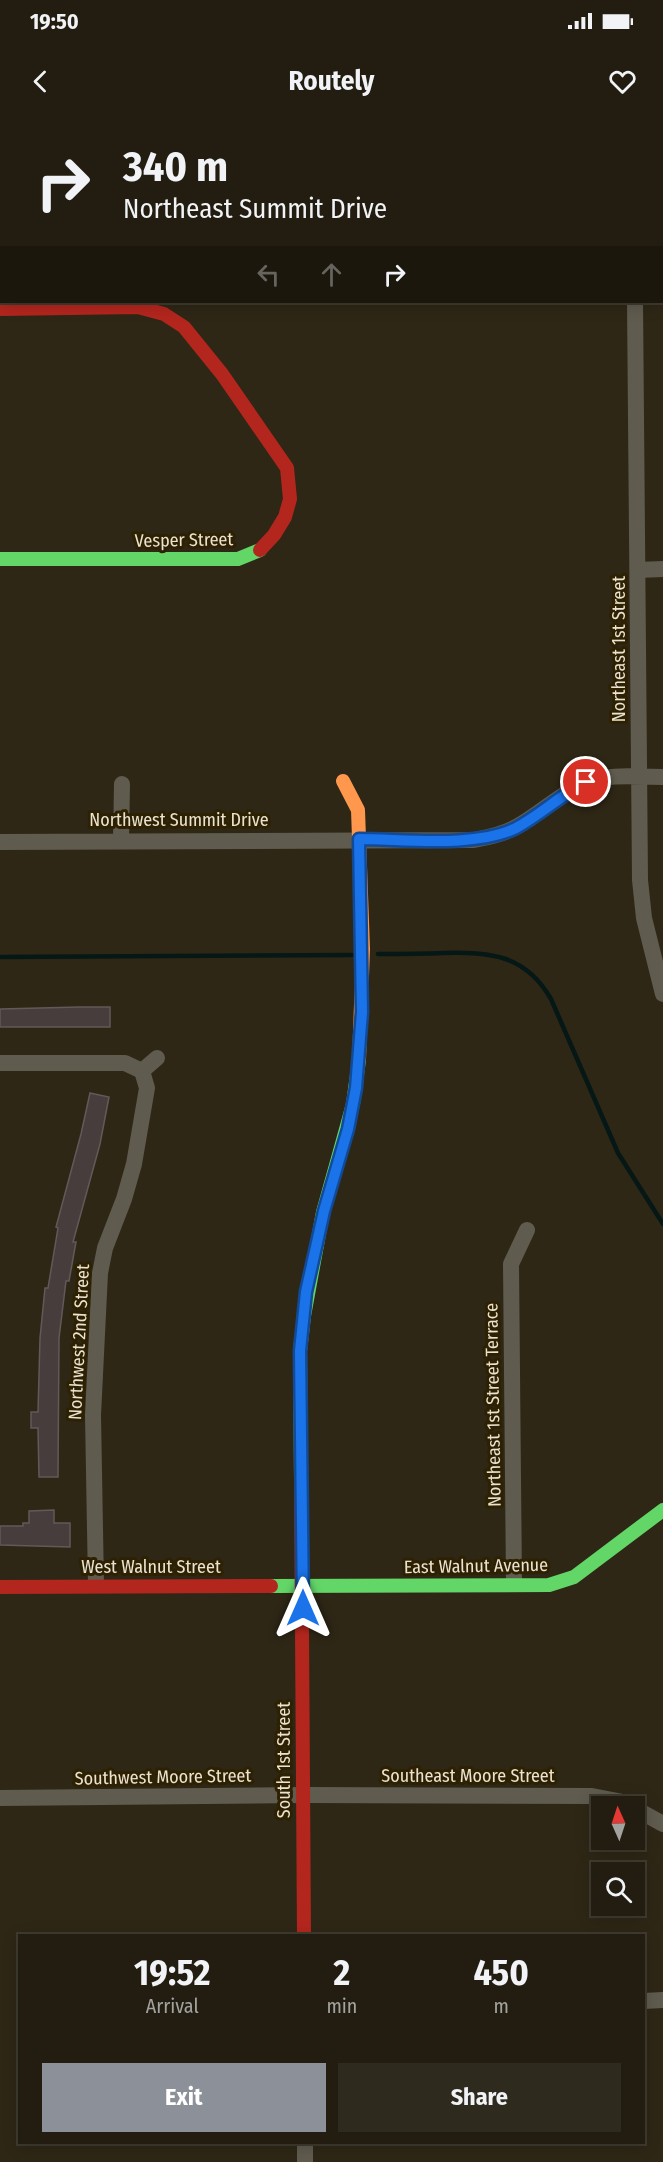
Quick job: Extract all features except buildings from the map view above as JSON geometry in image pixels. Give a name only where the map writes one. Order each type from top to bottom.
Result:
[{"type":"street","name":"Northeast 1st Street","points":[[635,303],[640,880],[644,918],[663,994]]},
{"type":"street","name":"Vesper Street","points":[[0,309],[138,308],[164,314],[184,327],[222,374],[287,468],[290,499],[285,517],[274,535],[260,550],[238,559],[0,559]]},
{"type":"street","points":[[639,570],[663,569]]},
{"type":"street","name":"Northwest Summit Drive","points":[[0,842],[474,840],[501,834],[517,827],[586,782],[606,777],[663,777]]},
{"type":"street","name":"South 1st Street","points":[[304,1934],[300,1351],[306,1292],[324,1211],[348,1129],[356,1088],[362,1012],[358,810],[343,782]]},
{"type":"street","points":[[121,840],[122,784]]},
{"type":"street","points":[[0,1064],[125,1063],[142,1071],[157,1058]]},
{"type":"street","name":"Northwest 2nd Street","points":[[96,1586],[93,1415],[100,1273],[105,1248],[124,1199],[134,1164],[147,1088],[142,1071]]},
{"type":"street","name":"Northeast 1st Street Terrace","points":[[514,1584],[511,1264],[527,1230]]},
{"type":"street","name":"East Walnut Avenue","points":[[303,1585],[549,1585],[574,1577],[663,1510]]},
{"type":"street","name":"West Walnut Street","points":[[0,1587],[303,1585]]},
{"type":"street","name":"Southwest Moore Street","points":[[0,1798],[304,1795]]},
{"type":"street","name":"Southeast Moore Street","points":[[304,1795],[592,1796]]},
{"type":"street","points":[[645,1814],[663,1824]]},
{"type":"street","points":[[645,2001],[663,2000]]},
{"type":"street","points":[[305,2144],[305,2162]]},
{"type":"waterway","points":[[378,954],[476,953],[505,959],[518,964],[530,973],[551,999],[618,1153],[663,1224]]},
{"type":"waterway","points":[[0,957],[352,955]]},
{"type":"traffic: fast","points":[[0,559],[238,559],[260,550]]},
{"type":"traffic: fast","points":[[301,1480],[300,1351],[304,1316],[323,1212],[353,1104],[359,1060]]},
{"type":"traffic: fast","points":[[271,1586],[549,1585],[574,1577],[663,1510]]},
{"type":"traffic: slow","points":[[343,781],[358,810],[363,949],[359,1060]]},
{"type":"traffic: jam","points":[[0,309],[138,307],[164,314],[184,327],[222,374],[287,468],[290,499],[285,517],[274,535],[260,550]]},
{"type":"traffic: jam","points":[[301,1480],[304,1934]]},
{"type":"traffic: jam","points":[[0,1587],[271,1586]]},
{"type":"route","points":[[303,1608],[300,1351],[306,1292],[324,1211],[348,1129],[356,1088],[362,1012],[359,839],[474,840],[501,834],[517,827],[586,782]]}]
